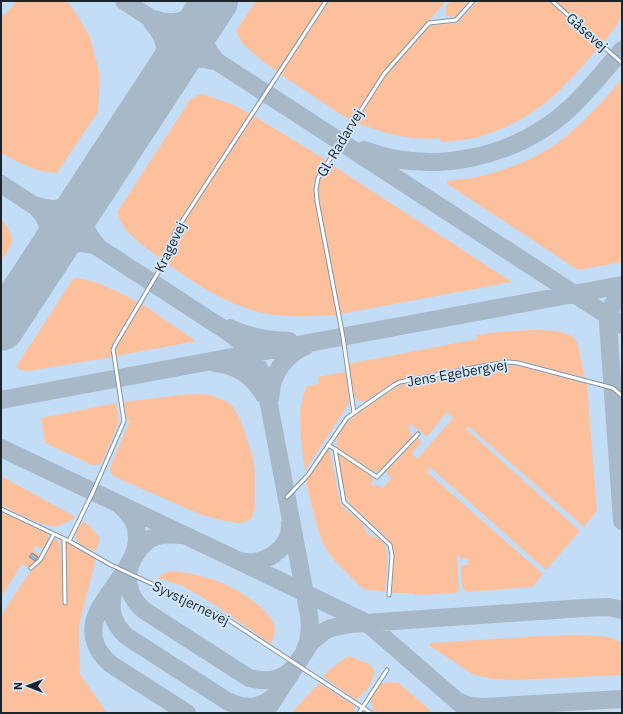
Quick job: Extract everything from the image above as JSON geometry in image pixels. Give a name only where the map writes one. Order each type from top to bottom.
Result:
[{"type":"lane","name":"Kragevej","points":[[69,541],[93,492],[124,421],[113,350],[115,345],[165,262],[172,247],[175,232],[326,1]]},
{"type":"lane","name":"Gl. Radarvej","points":[[354,413],[343,337],[317,201],[316,189],[318,178],[380,80],[429,22],[456,20],[473,1]]},
{"type":"lane","name":"Gåsevej","points":[[552,1],[622,63]]},
{"type":"lane","name":"Jens Egebergvej","points":[[287,497],[308,475],[347,418],[400,382],[509,362],[613,388],[622,396]]},
{"type":"lane","points":[[328,445],[377,477],[418,434]]},
{"type":"lane","points":[[335,449],[344,502],[390,545],[392,556],[389,595]]},
{"type":"lane","name":"Syvstjernevej","points":[[1,509],[69,541],[111,565],[224,617],[371,713]]},
{"type":"lane","points":[[31,568],[40,560],[54,534]]},
{"type":"lane","points":[[64,539],[65,603]]},
{"type":"lane","points":[[359,713],[387,670]]},
{"type":"shaded area","points":[[1,1],[622,1],[622,713],[1,713]]},
{"type":"shaded area","points":[[17,1],[67,1],[90,37],[100,75],[98,112],[57,173],[40,171],[1,153],[1,20]]},
{"type":"shaded area","points":[[256,1],[324,1],[278,72],[262,61],[242,43],[236,31]]},
{"type":"shaded area","points":[[329,1],[446,1],[383,74],[351,120],[280,74]]},
{"type":"shaded area","points":[[448,1],[469,1],[455,17],[446,16],[446,6],[450,2]]},
{"type":"shaded area","points":[[477,1],[548,1],[600,46],[570,80],[543,105],[517,122],[488,134],[469,139],[441,142],[440,138],[428,139],[400,136],[356,123],[385,76],[427,29],[432,25],[458,23]]},
{"type":"shaded area","points":[[555,1],[622,1],[622,16],[603,43]]},
{"type":"shaded area","points":[[622,79],[622,262],[578,270],[447,184],[447,181],[478,177],[503,170],[528,160],[551,148],[585,120]]},
{"type":"shaded area","points":[[202,94],[234,105],[250,114],[174,229],[168,250],[163,260],[135,239],[123,225],[119,218],[118,211],[190,100]]},
{"type":"shaded area","points":[[254,116],[326,160],[315,178],[313,191],[337,315],[286,316],[255,311],[228,301],[202,287],[166,263],[173,249],[177,232]]},
{"type":"shaded area","points":[[329,163],[512,282],[341,314],[318,198],[319,181]]},
{"type":"shaded area","points":[[1,220],[9,230],[12,237],[12,243],[1,261]]},
{"type":"shaded area","points":[[77,278],[101,284],[138,302],[111,349],[112,357],[28,371],[20,370],[16,367],[73,279]]},
{"type":"shaded area","points":[[142,304],[196,341],[116,356],[116,347]]},
{"type":"shaded area","points":[[530,330],[562,332],[573,337],[576,340],[580,352],[585,378],[522,361],[503,360],[397,381],[366,401],[358,400],[353,393],[348,364],[477,339],[477,335]]},
{"type":"shaded area","points":[[511,365],[587,384],[597,511],[584,527],[468,426],[466,429],[580,531],[546,570],[431,468],[427,472],[543,574],[532,587],[467,592],[462,587],[461,565],[468,565],[468,558],[460,559],[460,556],[457,556],[459,589],[457,593],[413,595],[413,593],[392,593],[394,548],[387,538],[350,504],[346,498],[337,452],[371,476],[373,480],[371,484],[374,487],[377,484],[383,489],[391,478],[386,472],[416,439],[419,438],[422,442],[412,453],[417,459],[453,418],[447,412],[427,437],[411,424],[408,428],[412,435],[411,438],[377,472],[374,472],[337,448],[337,439],[340,431],[362,410],[401,385],[494,366]]},
{"type":"shaded area","points":[[345,372],[350,402],[305,471],[300,417],[303,396],[307,386],[319,384],[318,377]]},
{"type":"shaded area","points":[[200,394],[210,395],[226,401],[233,406],[240,419],[252,454],[255,469],[255,507],[252,518],[243,523],[220,520],[199,514],[113,476],[110,471],[130,420],[127,420],[124,402]]},
{"type":"shaded area","points":[[116,403],[119,422],[102,463],[92,465],[45,443],[41,418]]},
{"type":"shaded area","points":[[330,450],[340,502],[345,509],[364,525],[365,531],[368,534],[382,541],[385,545],[387,565],[385,592],[363,589],[335,561],[323,543],[318,530],[306,482],[327,451]]},
{"type":"shaded area","points":[[1,476],[74,516],[75,518],[58,526],[45,525],[1,505]]},
{"type":"shaded area","points":[[1,512],[47,533],[49,539],[44,548],[36,546],[33,550],[40,555],[36,562],[29,568],[22,564],[1,597]]},
{"type":"shaded area","points":[[83,521],[100,538],[96,551],[82,545],[77,540],[76,532]]},
{"type":"shaded area","points":[[56,539],[60,541],[63,578],[62,603],[67,606],[66,542],[96,559],[79,626],[80,674],[105,710],[109,713],[1,713],[1,616],[29,573],[39,564],[53,541]]},
{"type":"shaded area","points":[[171,571],[194,574],[217,581],[242,593],[260,607],[273,622],[275,631],[271,644],[213,604],[183,586],[158,578],[164,573]]},
{"type":"shaded area","points":[[582,635],[608,637],[622,643],[622,675],[516,680],[494,679],[474,675],[430,646],[430,643]]},
{"type":"shaded area","points":[[348,656],[369,664],[373,668],[374,673],[372,682],[368,688],[356,700],[323,677],[327,672]]},
{"type":"shaded area","points":[[387,682],[399,683],[433,713],[375,713],[371,701],[373,695],[381,684]]},
{"type":"shaded area","points":[[319,683],[355,706],[353,713],[291,713]]},
{"type":"building","points":[[32,553],[38,557],[35,561],[29,557]]},
{"type":"taxiway","points":[[124,1],[622,325]]},
{"type":"taxiway","points":[[212,4],[205,19],[203,30],[206,45],[215,59]]},
{"type":"taxiway","points":[[154,19],[178,22],[192,17],[212,4]]},
{"type":"taxiway","points":[[152,22],[161,34],[166,55],[166,62],[162,77],[153,93]]},
{"type":"taxiway","points":[[364,150],[390,158],[417,161],[445,161],[472,158],[524,140],[547,126],[569,109],[590,88],[622,50]]},
{"type":"taxiway","points":[[163,82],[173,70],[190,59],[197,58],[213,61]]},
{"type":"taxiway","points":[[1,184],[226,331],[243,344],[252,355],[264,378],[309,615],[310,634],[304,652]]},
{"type":"taxiway","points":[[91,189],[84,211],[84,218],[85,225],[91,239],[97,245]]},
{"type":"taxiway","points":[[37,206],[54,209],[61,208],[73,204],[92,189]]},
{"type":"taxiway","points":[[37,208],[43,215],[49,228],[49,243],[42,265]]},
{"type":"taxiway","points":[[43,264],[54,253],[66,246],[78,243],[94,245]]},
{"type":"taxiway","points":[[1,400],[622,285]]},
{"type":"taxiway","points":[[622,293],[612,306],[608,323],[622,521]]},
{"type":"taxiway","points":[[1,324],[8,317]]},
{"type":"taxiway","points":[[230,328],[258,338],[289,341]]},
{"type":"taxiway","points":[[270,398],[274,379],[280,367],[289,357],[306,346]]},
{"type":"taxiway","points":[[215,363],[237,368],[249,376],[263,394]]},
{"type":"taxiway","points":[[1,448],[367,623],[471,713]]},
{"type":"taxiway","points":[[122,507],[132,518],[137,530],[137,542],[134,553],[128,565],[106,598],[94,621],[93,629],[95,642],[106,660],[112,665],[187,713]]},
{"type":"taxiway","points":[[240,561],[258,561],[266,559],[274,554],[286,541],[290,524]]},
{"type":"taxiway","points":[[182,535],[172,534],[154,537],[145,543],[136,554],[129,569],[128,584],[130,591],[139,605],[145,611],[249,678],[261,680],[277,679],[292,669]]},
{"type":"taxiway","points":[[114,588],[112,595],[112,614],[117,625],[126,636],[234,704],[253,707],[270,700],[276,695]]},
{"type":"taxiway","points":[[265,713],[311,642],[323,632],[331,628],[350,624],[583,608],[609,607],[622,610]]},
{"type":"taxiway","points":[[460,702],[470,706],[483,707],[622,699]]},
{"type":"runway","points":[[1,328],[215,1]]}]
